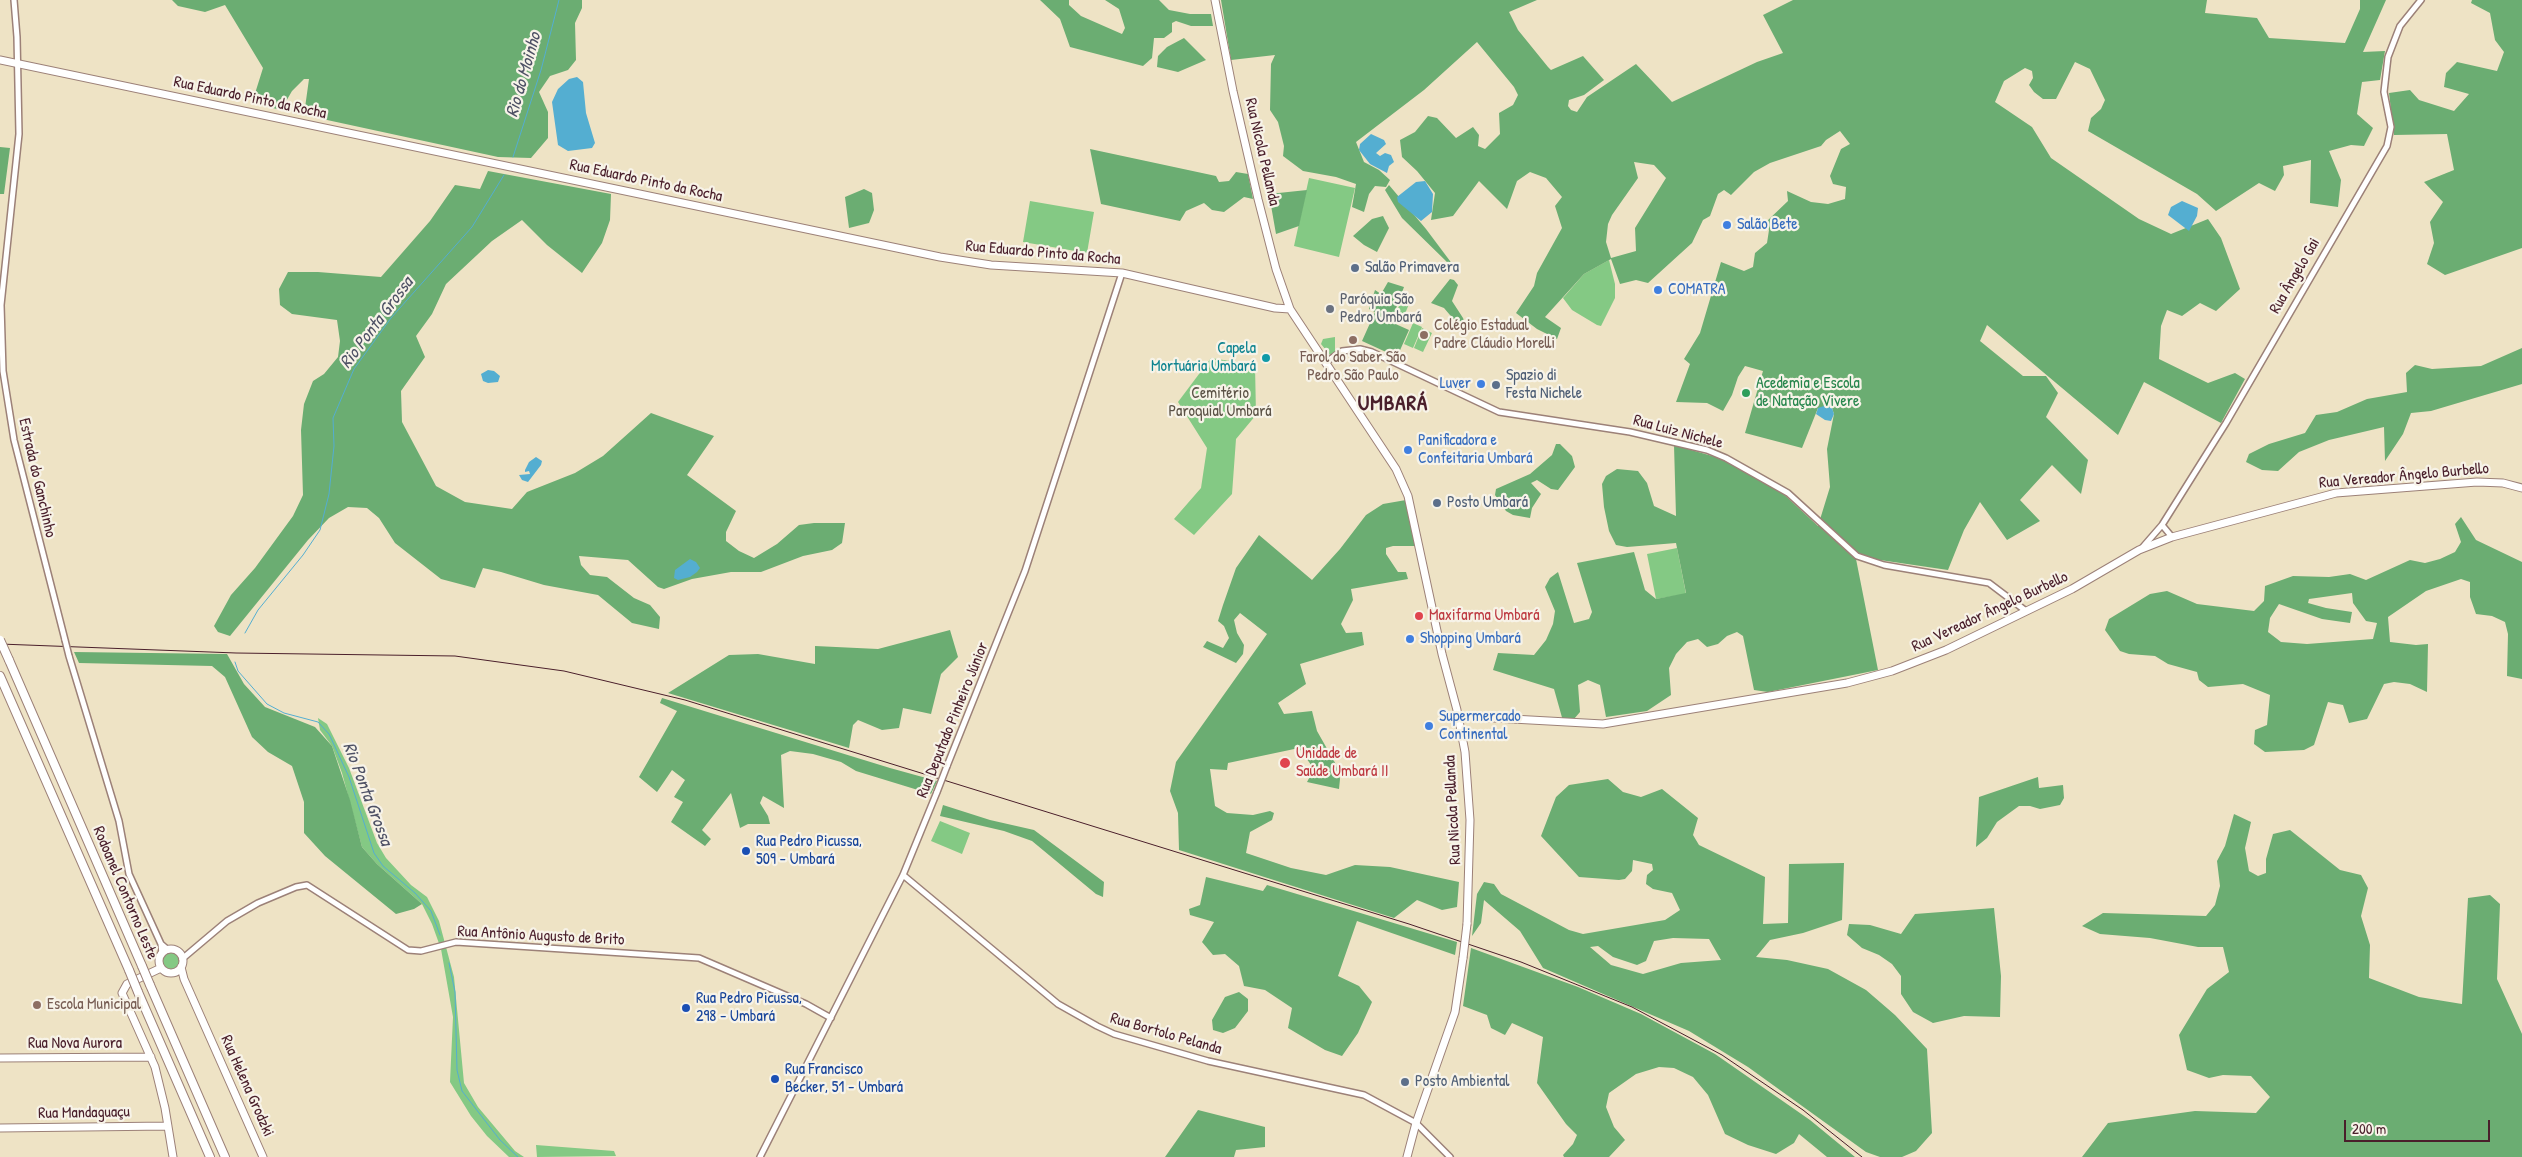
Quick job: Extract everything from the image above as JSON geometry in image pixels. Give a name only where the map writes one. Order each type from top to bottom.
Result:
[{"type":"highway","name":"Rodoanel Contorno Leste","points":[[0,640],[225,1157]]},
{"type":"highway","name":"Rodoanel Contorno Leste","points":[[0,676],[210,1157]]},
{"type":"main road","name":"Rua Nicola Pellanda","points":[[1215,0],[1233,91],[1276,270],[1290,309],[1396,469],[1408,496],[1465,752],[1470,820],[1467,924],[1463,958],[1455,1012],[1416,1123],[1407,1157]]},
{"type":"main road","name":"Rua Eduardo Pinto da Rocha","points":[[0,60],[940,257],[991,265],[1122,273],[1274,308],[1290,309]]},
{"type":"main road","name":"Rua Vereador Ângelo Burbello","points":[[1458,716],[1603,724],[1834,686],[1876,676],[1925,659],[2079,585],[2140,550],[2172,537],[2336,493],[2478,482],[2503,483],[2522,488]]},
{"type":"main road","points":[[161,968],[159,960],[165,952],[175,950],[183,956],[181,967],[173,973],[161,968],[127,984],[122,993],[151,1057],[158,1079],[173,1157]]},
{"type":"main road","name":"Rua Helena Grodzki","points":[[181,967],[184,979],[264,1157]]},
{"type":"main road","name":"Rua Helena Grodzki","points":[[173,973],[206,1026]]},
{"type":"main road","name":"Rua Nova Aurora","points":[[0,1058],[151,1057]]},
{"type":"main road","name":"Rua Mandaguaçu","points":[[0,1128],[168,1126]]},
{"type":"street","name":"Estrada do Ganchinho","points":[[14,0],[18,63],[19,144],[1,305],[3,371],[14,440],[64,640],[119,821],[129,874],[165,952]]},
{"type":"street","name":"Rua Ângelo Gai","points":[[2140,550],[2162,525],[2226,423],[2387,146],[2391,127],[2384,92],[2388,57],[2400,26],[2421,0]]},
{"type":"street","name":"Rua Deputado Pinheiro Júnior","points":[[760,1157],[903,875],[937,792],[1025,571],[1122,273]]},
{"type":"street","name":"Rua Luiz Nichele","points":[[1326,362],[1342,351],[1360,349],[1372,352],[1499,412],[1630,432],[1708,450],[1788,493],[1856,556],[1884,565],[1989,583],[2026,611]]},
{"type":"street","points":[[2162,525],[2172,537]]},
{"type":"street","name":"Rua Bortolo Pelanda","points":[[903,875],[1058,1004],[1097,1026],[1114,1034],[1208,1061],[1364,1095],[1416,1123],[1450,1157]]},
{"type":"street","name":"Rua Antônio Augusto de Brito","points":[[183,956],[227,921],[258,903],[296,886],[307,885],[408,950],[421,951],[456,942],[699,958],[813,1007],[831,1018]]},
{"type":"green space","points":[[172,0],[582,0],[582,8],[575,23],[576,60],[568,70],[550,76],[539,92],[548,112],[548,138],[531,158],[498,157],[304,115],[309,79],[304,79],[292,91],[281,110],[252,103],[263,68],[225,5],[205,12],[178,6]]},
{"type":"green space","points":[[1040,0],[1069,0],[1069,5],[1081,16],[1122,34],[1125,28],[1119,9],[1105,0],[1159,0],[1169,10],[1190,14],[1211,14],[1213,26],[1191,26],[1176,21],[1172,23],[1172,32],[1164,38],[1154,38],[1152,58],[1143,66],[1070,47],[1060,19]]},
{"type":"green space","points":[[1221,0],[1537,0],[1509,12],[1518,30],[1548,67],[1551,70],[1583,56],[1604,80],[1584,95],[1569,100],[1568,106],[1571,110],[1577,112],[1587,97],[1636,64],[1672,102],[1757,62],[1783,53],[1763,15],[1793,0],[2207,0],[2205,13],[2257,18],[2269,38],[2345,43],[2360,9],[2360,0],[2386,0],[2363,52],[2385,51],[2380,80],[2362,82],[2357,114],[2373,128],[2364,146],[2351,145],[2329,151],[2341,180],[2338,207],[2310,203],[2311,160],[2283,166],[2284,175],[2275,191],[2259,183],[2216,211],[2197,194],[2088,131],[2091,118],[2101,109],[2105,100],[2090,69],[2075,62],[2056,99],[2043,99],[2034,92],[2029,85],[2033,78],[2032,71],[2025,68],[2004,81],[1995,102],[2032,127],[2051,158],[2139,219],[2171,234],[2208,219],[2221,238],[2240,289],[2216,311],[2200,303],[2182,316],[2167,310],[2161,326],[2159,359],[2208,383],[2235,373],[2245,379],[2221,423],[2144,382],[2118,435],[1987,325],[1980,341],[2023,376],[2046,376],[2058,393],[2046,417],[2088,460],[2081,494],[2052,465],[2020,500],[2040,521],[2007,540],[1980,502],[1964,530],[1948,570],[1873,559],[1856,559],[1878,670],[1768,692],[1754,690],[1743,636],[1737,632],[1727,636],[1718,644],[1707,647],[1698,639],[1687,642],[1676,654],[1669,668],[1671,695],[1647,711],[1606,717],[1600,685],[1588,680],[1578,685],[1580,712],[1574,719],[1563,721],[1554,689],[1493,670],[1498,653],[1534,655],[1546,640],[1553,624],[1555,611],[1545,587],[1550,578],[1558,572],[1574,623],[1589,619],[1592,612],[1577,563],[1634,552],[1645,590],[1656,599],[1686,593],[1676,543],[1627,547],[1616,545],[1609,531],[1604,507],[1602,484],[1606,476],[1617,469],[1638,471],[1647,483],[1654,506],[1676,516],[1674,445],[1726,460],[1777,488],[1818,526],[1830,487],[1827,449],[1834,414],[1832,408],[1818,408],[1802,448],[1745,433],[1763,371],[1745,366],[1723,411],[1707,403],[1676,402],[1690,364],[1684,359],[1700,333],[1721,262],[1744,271],[1753,267],[1755,253],[1767,243],[1769,230],[1766,222],[1788,201],[1787,191],[1811,202],[1828,204],[1845,199],[1846,187],[1833,184],[1830,176],[1841,149],[1850,144],[1840,131],[1826,140],[1821,146],[1770,163],[1754,172],[1731,195],[1724,190],[1718,194],[1710,216],[1703,220],[1692,243],[1648,283],[1636,280],[1620,284],[1611,259],[1584,274],[1545,317],[1561,328],[1557,339],[1537,329],[1516,313],[1534,286],[1537,273],[1562,228],[1555,206],[1562,197],[1546,178],[1530,172],[1517,181],[1507,209],[1479,181],[1453,216],[1431,220],[1435,193],[1417,171],[1402,157],[1400,140],[1415,132],[1428,116],[1437,118],[1456,138],[1473,127],[1479,135],[1478,146],[1485,149],[1500,134],[1499,113],[1513,105],[1518,95],[1514,87],[1477,42],[1424,90],[1356,142],[1364,162],[1379,170],[1390,180],[1386,187],[1375,186],[1369,194],[1364,212],[1352,207],[1356,184],[1336,177],[1303,171],[1283,156],[1284,146],[1278,122],[1270,110],[1271,64],[1275,55],[1231,60]],"holes":[[[1634,162],[1654,165],[1666,178],[1635,228],[1636,251],[1611,258],[1606,242],[1608,224],[1612,215],[1638,178]]]},
{"type":"green space","points":[[2472,0],[2522,0],[2522,248],[2445,275],[2427,264],[2434,243],[2430,222],[2443,202],[2424,182],[2454,170],[2447,134],[2394,135],[2389,93],[2410,90],[2419,100],[2454,111],[2469,94],[2444,87],[2446,73],[2457,62],[2497,71],[2504,52],[2495,40],[2490,13],[2471,3]]},
{"type":"green space","points":[[1184,38],[1206,60],[1178,72],[1157,67],[1158,56],[1167,47]]},
{"type":"green space","points":[[0,147],[10,148],[4,194],[0,194]]},
{"type":"green space","points":[[1090,149],[1216,176],[1219,182],[1229,181],[1236,172],[1248,174],[1253,199],[1244,197],[1224,212],[1212,210],[1204,203],[1186,211],[1180,221],[1101,204]]},
{"type":"green space","points":[[488,171],[611,194],[610,220],[602,243],[582,273],[547,245],[522,220],[492,241],[446,284],[432,314],[416,336],[425,357],[401,391],[402,422],[436,486],[465,502],[512,509],[527,492],[575,473],[603,456],[651,413],[714,436],[687,475],[736,511],[726,532],[726,541],[739,551],[754,558],[777,544],[799,525],[814,523],[845,523],[842,543],[832,550],[803,556],[761,572],[731,572],[692,579],[664,589],[658,587],[628,560],[579,556],[581,565],[590,575],[607,577],[634,598],[650,605],[660,617],[659,629],[632,623],[598,595],[544,585],[501,572],[483,568],[475,588],[441,579],[395,543],[379,518],[367,508],[348,507],[329,518],[308,540],[230,636],[218,632],[214,626],[231,595],[255,568],[293,516],[303,495],[301,430],[304,404],[313,381],[324,374],[338,357],[340,341],[337,320],[292,314],[280,305],[279,289],[288,272],[318,272],[381,277],[430,221],[455,185],[480,189]]},
{"type":"green space","points":[[1309,178],[1355,188],[1339,257],[1294,246]]},
{"type":"green space","points":[[1389,185],[1453,265],[1449,264],[1402,218],[1385,190]]},
{"type":"green space","points":[[864,189],[872,193],[874,210],[871,218],[869,223],[849,228],[845,197]]},
{"type":"green space","points":[[1307,190],[1299,226],[1276,234],[1269,194]]},
{"type":"green space","points":[[1030,201],[1094,212],[1087,253],[1023,242]]},
{"type":"green space","points":[[1383,216],[1389,228],[1377,252],[1353,236],[1372,219]]},
{"type":"green space","points":[[1609,260],[1615,284],[1615,298],[1601,326],[1572,310],[1563,298],[1584,274]]},
{"type":"green space","points":[[1450,279],[1454,280],[1458,285],[1452,301],[1465,323],[1461,328],[1444,308],[1431,303]]},
{"type":"green space","points":[[1388,282],[1404,287],[1391,322],[1409,330],[1397,357],[1362,341],[1375,312],[1369,309],[1375,290],[1381,294]]},
{"type":"green space","points":[[1401,301],[1409,304],[1402,321],[1394,318]]},
{"type":"green space","points":[[1413,323],[1422,327],[1413,348],[1404,344]]},
{"type":"green space","points":[[1422,328],[1432,333],[1423,352],[1414,348]]},
{"type":"green space","points":[[1335,337],[1335,354],[1330,355],[1321,344],[1323,339]]},
{"type":"green space","points":[[2522,348],[2522,384],[2431,411],[2411,413],[2403,434],[2385,461],[2384,427],[2329,440],[2299,452],[2278,471],[2262,470],[2246,462],[2249,454],[2269,444],[2305,433],[2316,415],[2337,412],[2367,399],[2407,392],[2406,373],[2415,365],[2432,369],[2481,366]]},
{"type":"green space","name":"Cemitério Paroquial Umbará","points":[[1211,358],[1255,365],[1256,415],[1236,439],[1232,494],[1194,535],[1174,519],[1201,488],[1207,448],[1178,402]]},
{"type":"green space","points":[[1556,444],[1560,444],[1572,456],[1575,467],[1558,490],[1551,489],[1537,480],[1531,483],[1541,494],[1532,508],[1530,518],[1513,515],[1506,511],[1495,495],[1496,489],[1530,474],[1552,455]]},
{"type":"green space","points":[[1406,500],[1416,546],[1393,546],[1386,548],[1386,554],[1398,572],[1406,572],[1408,579],[1351,589],[1353,600],[1341,624],[1346,633],[1362,632],[1364,645],[1300,664],[1306,684],[1278,703],[1284,714],[1312,711],[1317,731],[1338,768],[1339,789],[1307,782],[1314,769],[1299,748],[1228,763],[1227,770],[1210,769],[1215,806],[1227,813],[1253,815],[1270,811],[1274,813],[1272,820],[1250,832],[1246,853],[1291,868],[1326,875],[1355,865],[1390,867],[1459,882],[1457,907],[1442,910],[1417,900],[1394,918],[1179,850],[1178,813],[1170,791],[1176,762],[1267,634],[1240,613],[1234,620],[1237,633],[1244,645],[1243,654],[1236,663],[1203,647],[1207,641],[1223,648],[1229,638],[1224,626],[1218,621],[1236,568],[1259,535],[1312,580],[1340,549],[1366,515],[1383,504]]},
{"type":"green space","points":[[2461,517],[2476,540],[2522,562],[2522,679],[2507,676],[2508,634],[2505,622],[2492,616],[2476,614],[2470,597],[2470,582],[2461,579],[2426,591],[2388,617],[2390,642],[2416,645],[2428,644],[2427,692],[2410,684],[2394,682],[2384,684],[2367,719],[2349,723],[2343,705],[2328,702],[2314,745],[2304,750],[2265,752],[2254,744],[2255,730],[2267,725],[2270,695],[2243,684],[2208,687],[2199,680],[2197,672],[2168,664],[2155,656],[2129,654],[2120,651],[2105,630],[2109,619],[2150,594],[2167,591],[2197,604],[2254,611],[2264,601],[2265,586],[2293,576],[2329,577],[2350,574],[2366,580],[2410,560],[2425,563],[2440,559],[2455,552],[2461,542],[2455,524]],"holes":[[[2352,593],[2353,603],[2366,621],[2377,623],[2373,639],[2307,644],[2281,642],[2268,632],[2270,618],[2279,604],[2322,619],[2350,623],[2352,612],[2308,603],[2309,599]]]},
{"type":"green space","points":[[1677,548],[1686,594],[1656,599],[1647,554]]},
{"type":"green space","points":[[950,630],[958,657],[941,674],[931,714],[903,708],[899,728],[882,730],[858,720],[853,725],[849,748],[668,693],[729,655],[758,654],[815,664],[815,646],[878,649]]},
{"type":"green space","points":[[74,652],[227,654],[244,684],[265,707],[315,727],[332,746],[350,800],[362,847],[377,864],[422,904],[414,909],[396,914],[325,856],[304,833],[304,802],[292,766],[268,752],[252,737],[225,677],[212,666],[79,663]]},
{"type":"green space","points":[[662,698],[937,781],[931,794],[856,771],[841,762],[813,754],[790,751],[781,755],[784,808],[763,796],[760,803],[768,816],[770,824],[748,824],[740,828],[731,793],[702,830],[711,839],[705,846],[671,822],[683,802],[674,797],[685,780],[672,770],[657,792],[639,777],[677,711],[660,703]]},
{"type":"green space","points":[[318,718],[327,724],[349,768],[377,843],[386,858],[411,885],[427,897],[439,921],[454,977],[464,1083],[478,1107],[515,1151],[524,1157],[509,1157],[487,1136],[471,1116],[450,1082],[453,1017],[441,949],[432,924],[422,904],[377,864],[362,847],[342,773],[332,746],[320,730]]},
{"type":"green space","points":[[2038,777],[2039,788],[2063,785],[2064,798],[2060,805],[2040,809],[2030,806],[2019,806],[1997,822],[1987,838],[1976,847],[1979,797]]},
{"type":"green space","points":[[1608,779],[1623,792],[1641,797],[1662,789],[1698,818],[1693,835],[1699,845],[1765,877],[1763,924],[1788,923],[1789,864],[1844,863],[1842,920],[1803,933],[1770,940],[1756,957],[1787,960],[1828,969],[1866,990],[1895,1015],[1927,1049],[1932,1133],[1916,1151],[1902,1157],[1880,1157],[1866,1152],[1748,1067],[1689,1031],[1543,968],[1520,931],[1484,900],[1481,923],[1472,936],[1477,894],[1484,882],[1494,884],[1501,894],[1569,930],[1583,934],[1665,920],[1680,910],[1672,893],[1653,889],[1646,884],[1647,875],[1653,870],[1652,864],[1633,860],[1632,871],[1625,879],[1579,877],[1541,836],[1556,797],[1569,785]],"holes":[[[1673,938],[1709,939],[1721,960],[1681,963],[1643,974],[1611,965],[1590,947],[1598,946],[1613,957],[1637,965],[1646,961],[1654,941]]]},
{"type":"green space","points":[[943,805],[990,820],[1034,830],[1104,882],[1103,897],[1096,894],[1032,841],[1004,831],[940,816]]},
{"type":"green space","points":[[2234,814],[2251,822],[2245,848],[2249,871],[2258,876],[2266,873],[2266,859],[2273,834],[2290,830],[2340,870],[2361,875],[2368,888],[2361,916],[2370,945],[2369,978],[2419,997],[2462,1004],[2468,898],[2490,895],[2500,904],[2497,979],[2522,1034],[2522,1157],[2082,1157],[2108,1123],[2195,1111],[2256,1113],[2270,1097],[2251,1076],[2223,1075],[2209,1078],[2187,1070],[2179,1035],[2207,989],[2229,972],[2223,947],[2198,947],[2150,938],[2100,934],[2082,926],[2103,913],[2206,916],[2215,905],[2220,886],[2217,861],[2225,846]]},
{"type":"green space","points":[[940,821],[970,833],[962,854],[931,841]]},
{"type":"green space","points":[[1206,877],[1263,891],[1267,885],[1457,942],[1455,955],[1357,921],[1338,976],[1359,986],[1372,1002],[1358,1033],[1342,1056],[1325,1050],[1288,1028],[1292,1008],[1265,990],[1244,986],[1239,966],[1225,954],[1213,955],[1202,942],[1214,922],[1190,915],[1189,909],[1200,905]]},
{"type":"green space","points":[[1994,908],[2001,976],[2000,1017],[1964,1016],[1933,1023],[1913,1012],[1901,994],[1901,976],[1892,964],[1879,955],[1862,948],[1847,935],[1849,924],[1870,925],[1901,934],[1915,914]]},
{"type":"green space","points":[[1471,948],[1578,987],[1641,1014],[1715,1054],[1810,1120],[1855,1157],[1827,1157],[1799,1134],[1794,1143],[1776,1154],[1748,1145],[1725,1134],[1708,1095],[1693,1077],[1674,1068],[1659,1067],[1636,1074],[1609,1093],[1606,1107],[1614,1127],[1625,1140],[1609,1157],[1564,1157],[1563,1155],[1573,1144],[1577,1135],[1566,1124],[1537,1083],[1543,1037],[1512,1023],[1505,1035],[1491,1028],[1487,1015],[1463,1006]]},
{"type":"green space","points":[[167,952],[175,952],[180,957],[178,968],[167,970],[162,965],[162,957]]},
{"type":"green space","points":[[1239,992],[1248,999],[1248,1011],[1235,1028],[1223,1033],[1213,1030],[1212,1020],[1225,997]]},
{"type":"green space","points":[[1198,1110],[1265,1127],[1265,1147],[1236,1150],[1234,1157],[1165,1157]]},
{"type":"green space","points":[[536,1145],[614,1151],[616,1156],[537,1157]]},
{"type":"water","points":[[577,77],[583,82],[586,113],[595,143],[592,148],[568,151],[558,145],[552,102],[558,89],[569,79]]},
{"type":"water","points":[[1371,134],[1384,140],[1386,144],[1376,153],[1380,156],[1385,153],[1391,155],[1394,162],[1389,166],[1387,173],[1370,164],[1359,150],[1360,144]]},
{"type":"water","points":[[1425,181],[1433,194],[1432,212],[1421,221],[1398,202],[1397,197],[1416,182]]},
{"type":"water","points":[[2182,201],[2198,208],[2197,216],[2189,231],[2168,215],[2171,207]]},
{"type":"water","points":[[488,370],[494,371],[500,376],[498,382],[488,383],[483,381],[481,374]]},
{"type":"water","points":[[1824,406],[1832,408],[1834,414],[1831,421],[1825,420],[1816,414],[1818,408]]},
{"type":"water","points":[[536,457],[542,461],[541,465],[528,482],[522,480],[519,475],[530,474],[529,471],[525,472],[525,470],[529,462]]},
{"type":"water","points":[[690,559],[696,562],[700,568],[697,572],[690,577],[678,580],[674,578],[675,570]]},
{"type":"waterway","name":"Rio do Moinho","points":[[513,157],[541,70],[559,0]]},
{"type":"waterway","name":"Rio Ponta Grossa","points":[[245,633],[258,610],[303,555],[320,530],[329,494],[334,446],[333,418],[354,369],[391,318],[472,227],[504,175]]},
{"type":"waterway","name":"Rio Ponta Grossa","points":[[235,662],[238,671],[267,704],[284,713],[318,722],[329,734],[349,777],[374,853],[383,866],[415,893],[431,911],[440,935]]},
{"type":"waterway","name":"Rio Ponta Grossa","points":[[449,963],[455,992],[457,1070],[462,1091],[500,1140],[518,1157]]},
{"type":"railway","points":[[0,644],[236,653],[455,656],[564,671],[685,700],[1409,924],[1521,962],[1632,1007],[1722,1055],[1803,1110],[1862,1157]]},
{"type":"place","name":"Salão Bete","points":[[1727,225]]},
{"type":"place","name":"Salão Primavera","points":[[1355,268]]},
{"type":"place","name":"COMATRA","points":[[1658,290]]},
{"type":"place","name":"Paróquia São Pedro Umbará","points":[[1330,309]]},
{"type":"place","name":"Colégio Estadual Padre Cláudio Morelli","points":[[1424,335]]},
{"type":"place","name":"Farol do Saber São Pedro São Paulo","points":[[1353,340]]},
{"type":"place","name":"Capela Mortuária Umbará","points":[[1266,358]]},
{"type":"place","name":"Luver","points":[[1481,384]]},
{"type":"place","name":"Spazio di Festa Nichele","points":[[1496,385]]},
{"type":"place","name":"Acedemia e Escola de Natação Vivere","points":[[1746,393]]},
{"type":"place","name":"Panificadora e Confeitaria Umbará","points":[[1408,450]]},
{"type":"place","name":"Posto Umbará","points":[[1437,503]]},
{"type":"place","name":"Maxifarma Umbará","points":[[1419,616]]},
{"type":"place","name":"Shopping Umbará","points":[[1410,639]]},
{"type":"place","name":"Supermercado Continental","points":[[1429,726]]},
{"type":"place","name":"Unidade de Saúde Umbará II","points":[[1285,763]]},
{"type":"place","name":"Rua Pedro Picussa, 509 - Umbará","points":[[746,851]]},
{"type":"place","name":"Escola Municipal","points":[[37,1005]]},
{"type":"place","name":"Rua Pedro Picussa, 298 - Umbará","points":[[686,1008]]},
{"type":"place","name":"Rua Francisco Becker, 51 - Umbará","points":[[775,1079]]},
{"type":"place","name":"Posto Ambiental","points":[[1405,1082]]},
{"type":"district","name":"UMBARÁ","points":[[1393,404]]}]
